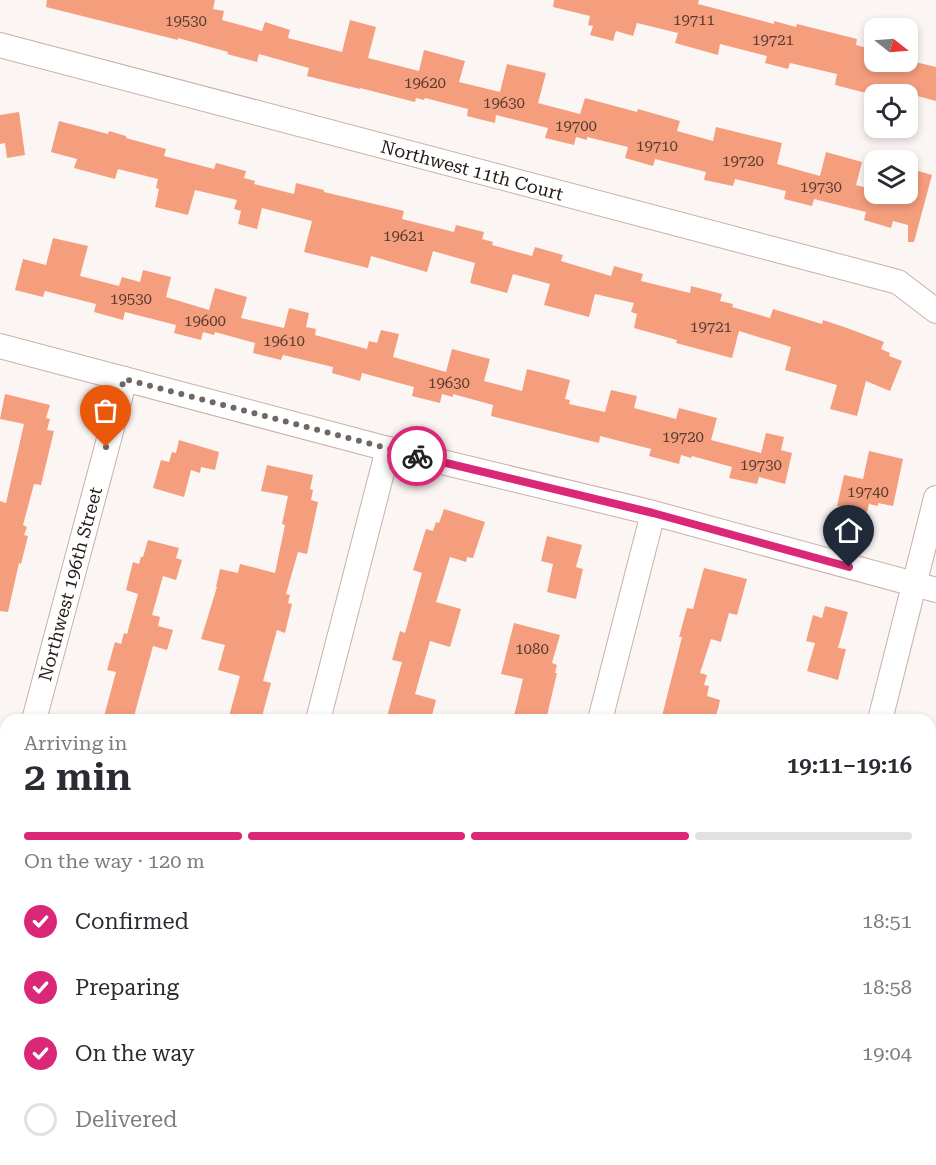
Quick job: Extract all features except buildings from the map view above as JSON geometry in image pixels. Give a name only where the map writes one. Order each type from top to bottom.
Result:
[{"type":"street","name":"Northwest 11th Court","points":[[0,45],[898,282],[936,311]]},
{"type":"street","points":[[0,346],[388,449],[653,513],[925,587]]},
{"type":"street","name":"Northwest 196th Street","points":[[36,714],[124,379]]},
{"type":"street","points":[[320,714],[388,449]]},
{"type":"street","points":[[882,714],[925,587],[936,498]]},
{"type":"street","points":[[602,714],[653,513]]},
{"type":"way so far","points":[[106,447],[124,379],[417,456]]},
{"type":"route","points":[[417,456],[653,513],[849,567]]}]
